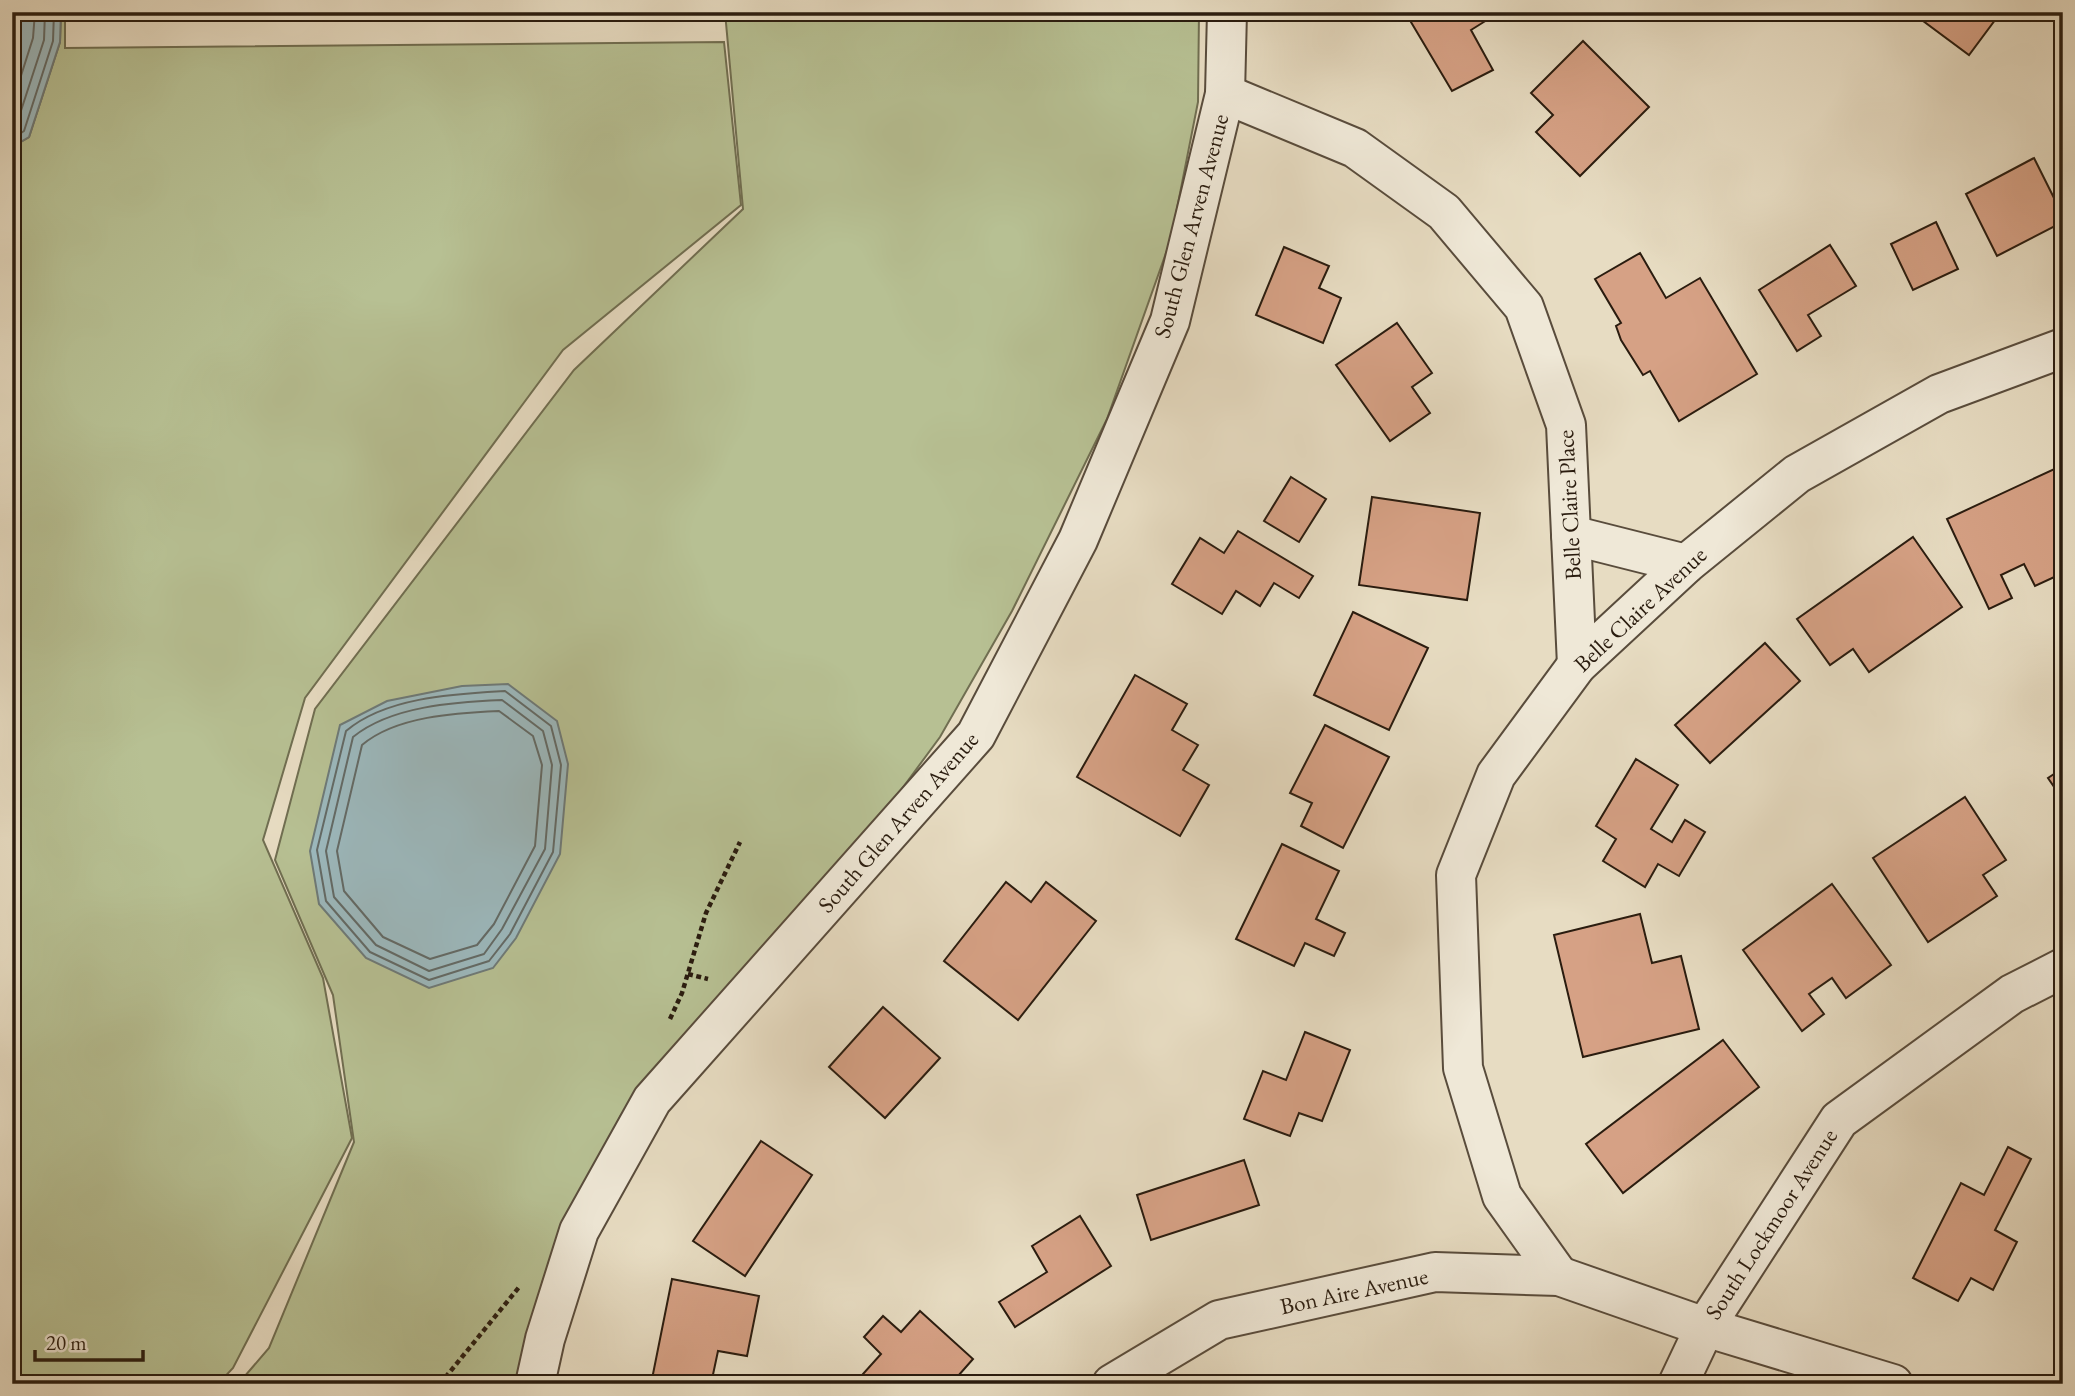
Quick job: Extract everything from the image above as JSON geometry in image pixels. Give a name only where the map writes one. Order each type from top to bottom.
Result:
[{"type":"street","name":"South Glen Arven Avenue","points":[[535,1384],[545,1339],[579,1231],[652,1100],[976,735],[1078,540],[1170,321],[1225,94],[1227,12]]},
{"type":"street","name":"Belle Claire Place","points":[[1225,94],[1355,148],[1444,212],[1524,307],[1566,425],[1577,665]]},
{"type":"street","name":"Belle Claire Avenue","points":[[1559,1276],[1502,1196],[1463,1068],[1456,875],[1496,775],[1577,665],[1686,564],[1797,474],[1939,394],[2063,348]]},
{"type":"street","points":[[1572,535],[1686,564]]},
{"type":"street","name":"South Lockmoor Avenue","points":[[1678,1384],[1705,1327],[1839,1120],[2012,994],[2063,968]]},
{"type":"street","name":"Bon Aire Avenue","points":[[1112,1384],[1219,1320],[1435,1272],[1559,1276],[1705,1327],[1893,1384]]},
{"type":"green space","points":[[61,12],[65,12],[65,48],[724,42],[741,205],[563,350],[305,698],[263,840],[323,978],[352,1138],[233,1368],[218,1384],[12,1384],[12,147],[29,137],[60,42]]},
{"type":"green space","points":[[725,12],[1199,12],[1198,102],[1171,239],[1107,419],[1012,611],[940,737],[857,850],[621,1115],[543,1280],[519,1384],[238,1384],[269,1348],[354,1142],[333,995],[275,860],[315,709],[574,370],[743,209]]},
{"type":"water","points":[[12,12],[61,12],[60,42],[29,137],[12,147]]},
{"type":"water","points":[[508,684],[557,721],[568,764],[560,854],[516,938],[493,968],[429,988],[366,958],[319,904],[310,851],[340,725],[387,701],[462,686]]},
{"type":"building","points":[[1405,12],[1483,12],[1487,20],[1471,30],[1493,70],[1452,91]]},
{"type":"building","points":[[1911,12],[2001,12],[1969,55]]},
{"type":"building","points":[[1583,41],[1649,107],[1580,176],[1536,132],[1553,115],[1531,93]]},
{"type":"building","points":[[2034,158],[2063,216],[2063,222],[1997,256],[1966,194]]},
{"type":"building","points":[[1936,222],[1958,269],[1913,290],[1891,244]]},
{"type":"building","points":[[1830,245],[1856,286],[1808,315],[1821,336],[1797,351],[1759,290]]},
{"type":"building","points":[[1284,247],[1329,266],[1319,288],[1341,298],[1323,343],[1256,315]]},
{"type":"building","points":[[1640,253],[1666,298],[1700,278],[1757,374],[1679,421],[1650,371],[1643,375],[1621,340],[1616,326],[1621,323],[1595,279]]},
{"type":"building","points":[[1397,323],[1432,373],[1412,387],[1430,413],[1390,441],[1336,365]]},
{"type":"building","points":[[2063,465],[2063,573],[2035,586],[2024,564],[2001,575],[2012,598],[1989,609],[1947,519]]},
{"type":"building","points":[[1291,477],[1326,499],[1299,542],[1264,521]]},
{"type":"building","points":[[1372,497],[1480,513],[1467,600],[1359,585]]},
{"type":"building","points":[[1238,531],[1313,576],[1299,598],[1274,583],[1260,606],[1236,591],[1222,614],[1172,584],[1200,538],[1224,553]]},
{"type":"building","points":[[1913,537],[1962,607],[1869,672],[1853,649],[1830,665],[1797,619]]},
{"type":"building","points":[[1353,612],[1428,648],[1389,730],[1314,695]]},
{"type":"building","points":[[1765,643],[1800,681],[1710,763],[1675,725]]},
{"type":"building","points":[[1135,675],[1187,704],[1172,730],[1198,745],[1183,770],[1209,785],[1180,836],[1077,777]]},
{"type":"building","points":[[1325,725],[1389,757],[1343,848],[1301,826],[1312,803],[1290,793]]},
{"type":"building","points":[[1636,759],[1678,785],[1651,829],[1672,842],[1685,820],[1705,832],[1679,876],[1658,864],[1645,887],[1603,861],[1616,839],[1596,826]]},
{"type":"building","points":[[2063,768],[2063,800],[2048,778]]},
{"type":"building","points":[[1965,797],[2006,860],[1983,875],[1997,896],[1928,942],[1873,858]]},
{"type":"building","points":[[1282,844],[1339,871],[1316,919],[1345,933],[1334,956],[1305,943],[1294,966],[1236,939]]},
{"type":"building","points":[[1006,882],[1031,902],[1046,882],[1096,921],[1018,1020],[944,961]]},
{"type":"building","points":[[1832,884],[1891,965],[1846,998],[1832,978],[1809,994],[1824,1014],[1802,1031],[1743,950]]},
{"type":"building","points":[[1640,914],[1652,963],[1681,956],[1699,1029],[1583,1057],[1554,935]]},
{"type":"building","points":[[883,1007],[940,1058],[885,1118],[829,1067]]},
{"type":"building","points":[[1305,1032],[1350,1050],[1322,1121],[1299,1113],[1290,1136],[1244,1119],[1263,1071],[1286,1080]]},
{"type":"building","points":[[1723,1040],[1759,1087],[1623,1193],[1586,1144]]},
{"type":"building","points":[[761,1141],[812,1175],[745,1276],[693,1241]]},
{"type":"building","points":[[2008,1147],[2031,1159],[1995,1230],[2017,1242],[1993,1290],[1971,1278],[1958,1301],[1913,1278],[1961,1183],[1984,1195]]},
{"type":"building","points":[[1244,1160],[1259,1205],[1151,1240],[1137,1195]]},
{"type":"building","points":[[1080,1216],[1111,1266],[1015,1327],[999,1302],[1047,1272],[1032,1246]]},
{"type":"building","points":[[2062,1257],[2063,1317],[2055,1317]]},
{"type":"building","points":[[672,1279],[759,1296],[747,1356],[718,1351],[711,1384],[651,1384]]},
{"type":"building","points":[[920,1311],[973,1359],[951,1384],[854,1384],[881,1354],[864,1337],[883,1316],[901,1332]]}]
